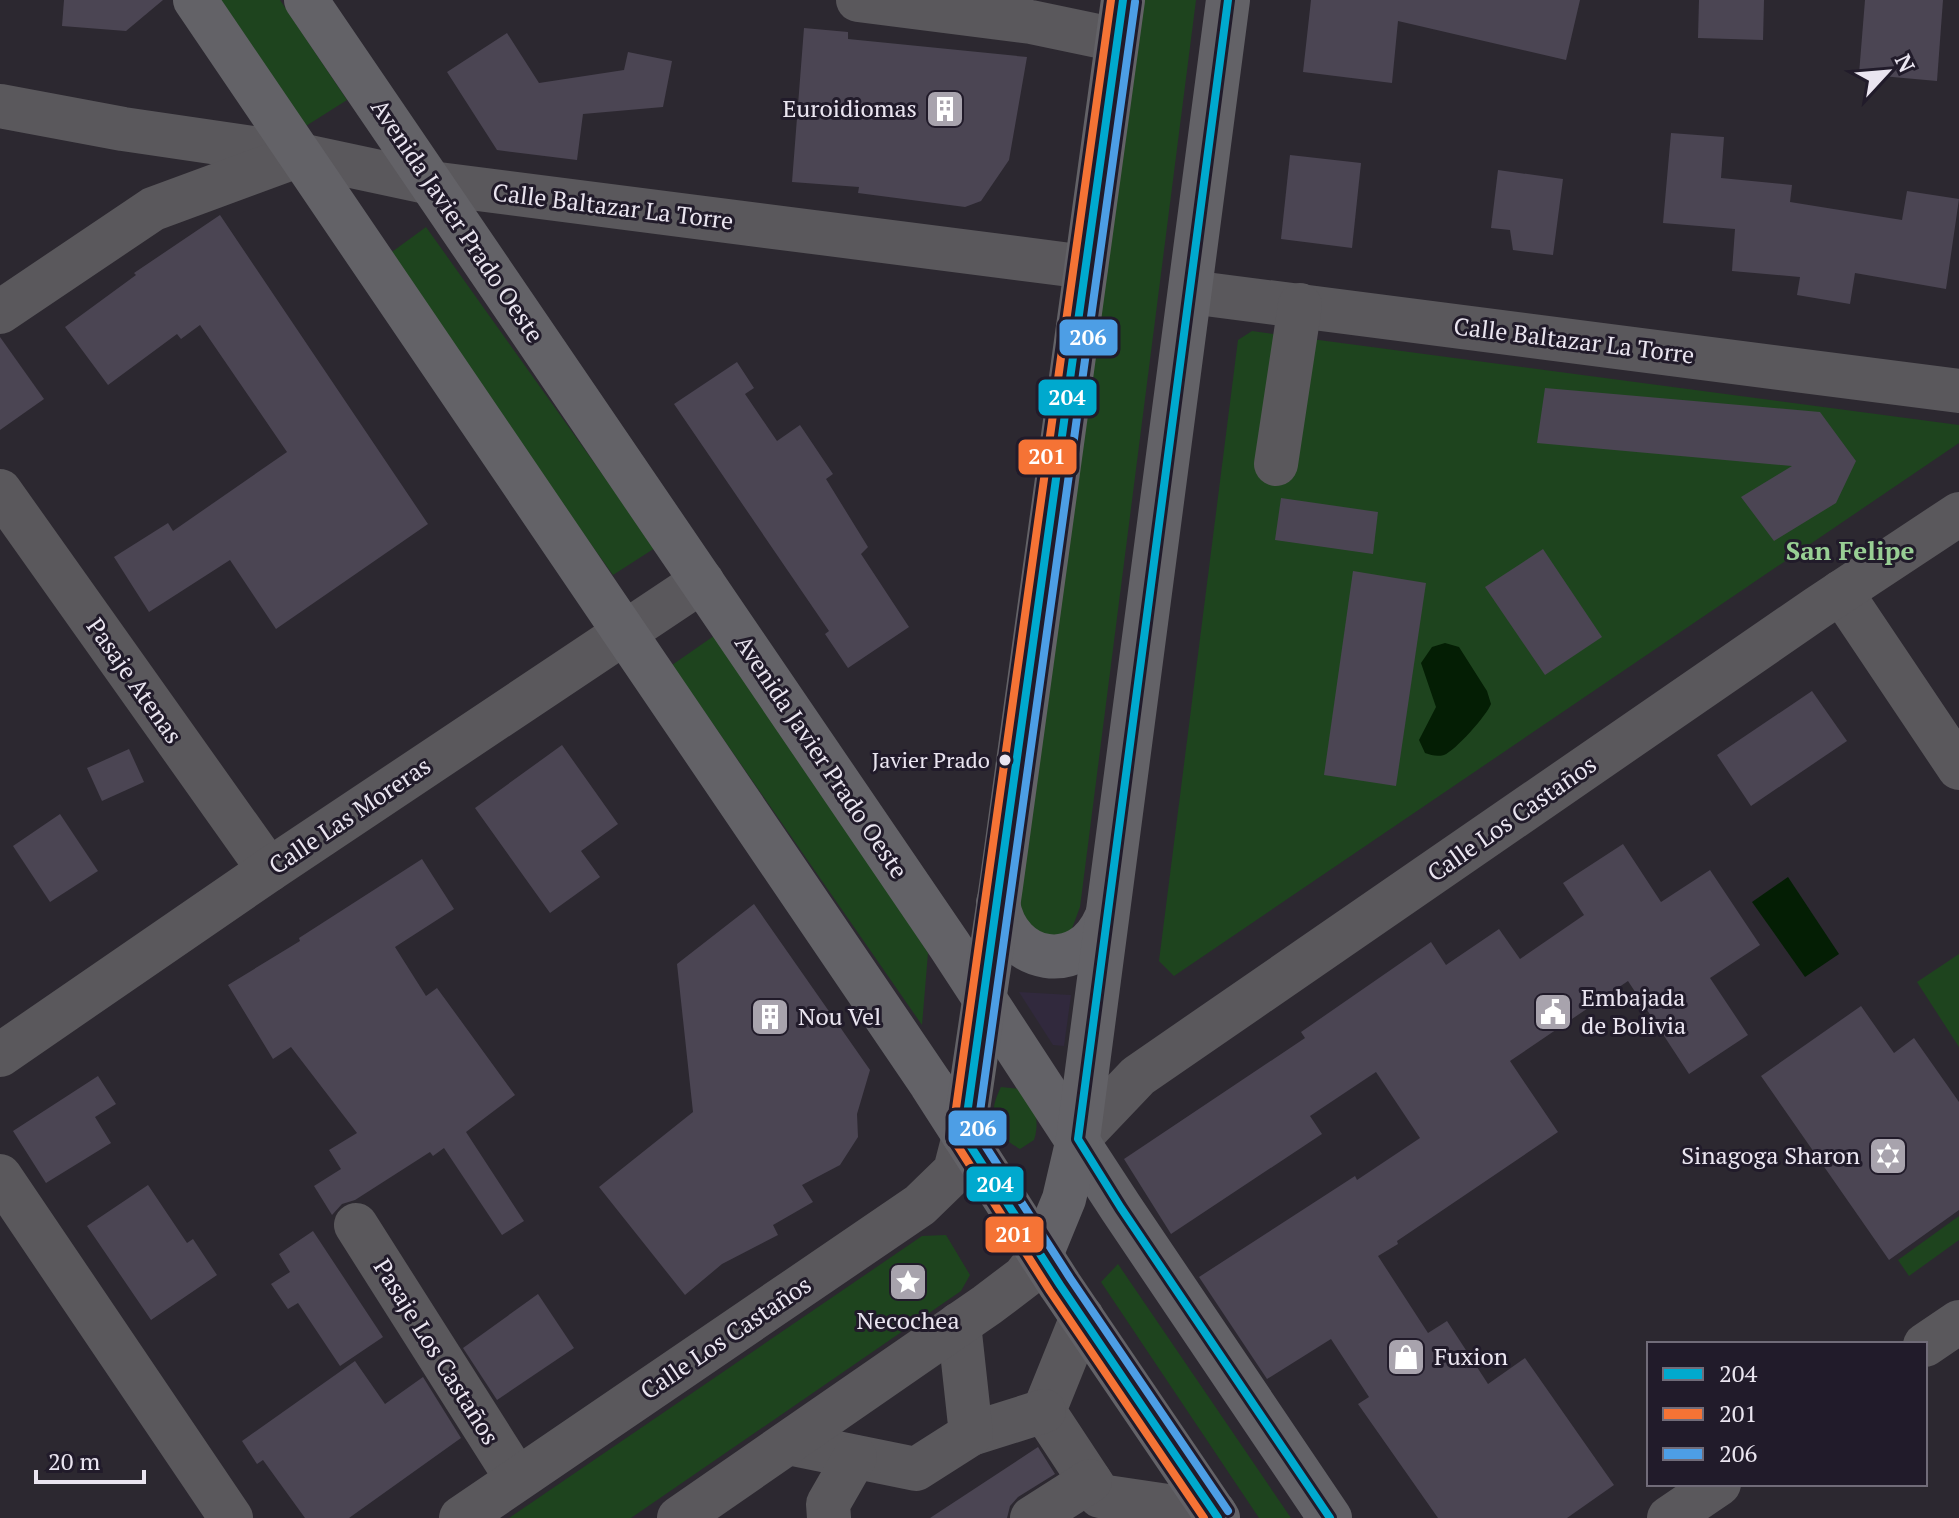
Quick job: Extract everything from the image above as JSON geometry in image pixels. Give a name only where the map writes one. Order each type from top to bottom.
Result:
[{"type":"main road","points":[[195,0],[964,1136],[1216,1516]]},
{"type":"main road","name":"Avenida Javier Prado Oeste","points":[[306,0],[984,998],[1330,1518]]},
{"type":"main road","points":[[1041,1255],[1064,1199],[1078,1139],[1228,0]]},
{"type":"main road","points":[[964,1136],[1120,20]]},
{"type":"main road","points":[[998,903],[1006,930],[1015,941],[1039,955],[1064,956],[1086,946],[1094,939],[1106,918]]},
{"type":"street","points":[[858,0],[1031,22],[1120,20]]},
{"type":"street","name":"Calle Baltazar La Torre","points":[[0,106],[123,129],[300,155],[431,183],[1086,267]]},
{"type":"street","points":[[0,312],[153,209],[300,155]]},
{"type":"street","name":"Calle Baltazar La Torre","points":[[1190,292],[1959,391]]},
{"type":"street","points":[[1276,464],[1300,305]]},
{"type":"street","name":"Pasaje Atenas","points":[[0,491],[269,870]]},
{"type":"street","name":"Calle Los Castaños","points":[[1078,1139],[1138,1076],[1959,514]]},
{"type":"street","name":"Calle Las Moreras","points":[[0,1055],[269,870],[702,581]]},
{"type":"street","points":[[1841,592],[1959,768]]},
{"type":"street","name":"Calle Los Castaños","points":[[461,1518],[920,1205],[955,1171],[964,1136]]},
{"type":"street","points":[[0,1176],[231,1518]]},
{"type":"street","name":"Pasaje Los Castaños","points":[[356,1225],[517,1479]]},
{"type":"street","points":[[679,1518],[1024,1277],[1041,1255]]},
{"type":"street","points":[[1044,1411],[1082,1317]]},
{"type":"street","points":[[1927,1344],[1959,1322]]},
{"type":"street","points":[[959,1324],[971,1434]]},
{"type":"street","points":[[788,1443],[916,1469],[971,1434],[1044,1411]]},
{"type":"street","points":[[1044,1411],[1100,1496],[1216,1516]]},
{"type":"street","points":[[829,1518],[828,1504],[855,1457]]},
{"type":"street","points":[[1032,1518],[1090,1481]]},
{"type":"street","points":[[1669,1518],[1716,1486]]},
{"type":"shaded area","points":[[221,0],[280,0],[347,100],[306,126]]},
{"type":"shaded area","points":[[1144,0],[1196,0],[1080,907],[1071,931],[1047,942],[1026,931],[1019,908]]},
{"type":"shaded area","points":[[426,227],[655,548],[613,575],[385,257]]},
{"type":"shaded area","points":[[1252,331],[1959,425],[1959,443],[1174,976],[1159,961],[1238,340]]},
{"type":"shaded area","points":[[721,631],[928,953],[922,1025],[672,665]]},
{"type":"shaded area","points":[[1445,643],[1459,647],[1487,691],[1491,704],[1455,747],[1444,755],[1436,756],[1425,753],[1419,740],[1436,707],[1421,663],[1432,647]]},
{"type":"shaded area","points":[[1788,877],[1839,954],[1805,977],[1752,902]]},
{"type":"shaded area","points":[[1959,954],[1959,1047],[1917,982]]},
{"type":"shaded area","points":[[1019,992],[1071,995],[1064,1046],[1053,1045]]},
{"type":"shaded area","points":[[1001,1087],[1020,1089],[1034,1112],[1037,1125],[1034,1140],[1020,1149],[998,1131],[995,1124],[994,1107]]},
{"type":"shaded area","points":[[1959,1216],[1959,1240],[1909,1276],[1898,1260]]},
{"type":"shaded area","points":[[946,1235],[970,1275],[961,1291],[631,1518],[509,1518],[922,1236]]},
{"type":"shaded area","points":[[1118,1264],[1291,1518],[1259,1518],[1101,1282]]},
{"type":"building","points":[[64,0],[163,0],[126,31],[62,26]]},
{"type":"building","points":[[1311,0],[1580,0],[1566,60],[1398,21],[1392,83],[1303,72]]},
{"type":"building","points":[[1699,0],[1764,0],[1763,40],[1698,38]]},
{"type":"building","points":[[1865,0],[1943,0],[1937,81],[1859,74]]},
{"type":"building","name":"Euroidiomas","points":[[804,28],[848,32],[848,39],[1027,57],[1009,160],[981,201],[965,207],[858,193],[859,187],[792,182]]},
{"type":"building","points":[[507,33],[539,83],[624,70],[628,52],[672,61],[663,107],[583,114],[577,160],[497,150],[447,72]]},
{"type":"building","points":[[1671,133],[1724,137],[1721,178],[1792,185],[1790,202],[1902,220],[1907,191],[1959,199],[1946,289],[1855,273],[1850,304],[1797,295],[1800,277],[1732,271],[1735,229],[1663,223]]},
{"type":"building","points":[[1290,155],[1361,163],[1352,248],[1281,239]]},
{"type":"building","points":[[1498,170],[1563,179],[1553,255],[1513,250],[1510,230],[1491,228]]},
{"type":"building","points":[[220,215],[428,524],[276,629],[230,560],[149,612],[114,557],[168,523],[173,531],[287,452],[200,325],[181,339],[177,334],[108,385],[65,327],[136,275],[134,273]]},
{"type":"building","points":[[0,337],[44,399],[0,430]]},
{"type":"building","points":[[737,362],[754,388],[745,394],[777,441],[800,425],[833,474],[826,479],[868,547],[861,554],[909,627],[848,668],[825,634],[829,631],[674,404]]},
{"type":"building","points":[[1545,388],[1820,412],[1856,461],[1836,503],[1774,541],[1741,497],[1792,466],[1537,443]]},
{"type":"building","points":[[1281,498],[1378,512],[1373,554],[1275,540]]},
{"type":"building","points":[[1543,549],[1602,637],[1545,675],[1485,587]]},
{"type":"building","points":[[1353,571],[1426,583],[1396,786],[1324,775]]},
{"type":"building","points":[[1812,691],[1847,741],[1751,806],[1717,755]]},
{"type":"building","points":[[562,745],[618,824],[581,851],[600,877],[550,913],[475,808]]},
{"type":"building","points":[[129,749],[144,782],[102,801],[87,768]]},
{"type":"building","points":[[60,814],[98,871],[50,902],[13,846]]},
{"type":"building","points":[[1623,844],[1661,902],[1710,870],[1760,945],[1710,978],[1748,1035],[1689,1074],[1628,981],[1510,1061],[1558,1132],[1378,1256],[1428,1333],[1447,1321],[1488,1384],[1525,1358],[1614,1485],[1567,1518],[1438,1518],[1358,1404],[1369,1397],[1331,1339],[1267,1379],[1199,1277],[1355,1176],[1357,1180],[1420,1138],[1376,1072],[1310,1116],[1322,1134],[1171,1234],[1124,1159],[1305,1038],[1301,1032],[1431,942],[1446,965],[1499,929],[1520,959],[1584,915],[1563,883]]},
{"type":"building","points":[[422,859],[454,909],[395,947],[426,996],[437,988],[515,1095],[466,1132],[524,1221],[502,1235],[444,1148],[433,1156],[430,1152],[355,1200],[342,1204],[332,1215],[314,1186],[341,1169],[329,1150],[357,1133],[291,1047],[273,1059],[228,985]]},
{"type":"building","points":[[754,904],[870,1070],[857,1114],[858,1137],[840,1165],[802,1185],[813,1202],[773,1225],[778,1235],[722,1264],[685,1295],[599,1187],[693,1112],[677,964]]},
{"type":"building","name":"Sinagoga Sharon","points":[[1861,1006],[1894,1053],[1914,1038],[1959,1102],[1959,1210],[1889,1260],[1761,1076]]},
{"type":"building","points":[[98,1076],[116,1104],[95,1117],[111,1143],[46,1183],[13,1131]]},
{"type":"building","points":[[148,1185],[187,1243],[193,1239],[217,1275],[151,1320],[87,1226]]},
{"type":"building","points":[[313,1231],[383,1337],[340,1366],[298,1303],[288,1309],[271,1284],[290,1272],[279,1254]]},
{"type":"building","points":[[538,1294],[574,1348],[497,1400],[463,1348]]},
{"type":"building","points":[[355,1361],[385,1404],[423,1377],[461,1438],[349,1518],[305,1518],[263,1460],[257,1464],[242,1441]]},
{"type":"building","points":[[1038,1447],[1055,1474],[1018,1497],[1010,1506],[1007,1518],[930,1518]]},
{"type":"transit line","name":"201","points":[[1111,0],[952,1137],[1050,1291],[1204,1518]]},
{"type":"transit line","name":"204","points":[[1123,0],[964,1136],[1060,1285],[1218,1518]]},
{"type":"transit line","name":"204","points":[[1228,0],[1078,1139],[1330,1518]]},
{"type":"transit line","name":"206","points":[[1135,2],[977,1133],[1070,1278],[1228,1511]]},
{"type":"place","name":"Euroidiomas","points":[[945,109]]},
{"type":"place","name":"Javier Prado","points":[[1005,760]]},
{"type":"place","name":"Embajada de Bolivia","points":[[1553,1012]]},
{"type":"place","name":"Nou Vel","points":[[770,1017]]},
{"type":"place","name":"Sinagoga Sharon","points":[[1888,1156]]},
{"type":"place","name":"Necochea","points":[[908,1282]]},
{"type":"place","name":"Fuxion","points":[[1406,1357]]},
{"type":"district","name":"San Felipe","points":[[1850,551]]}]
